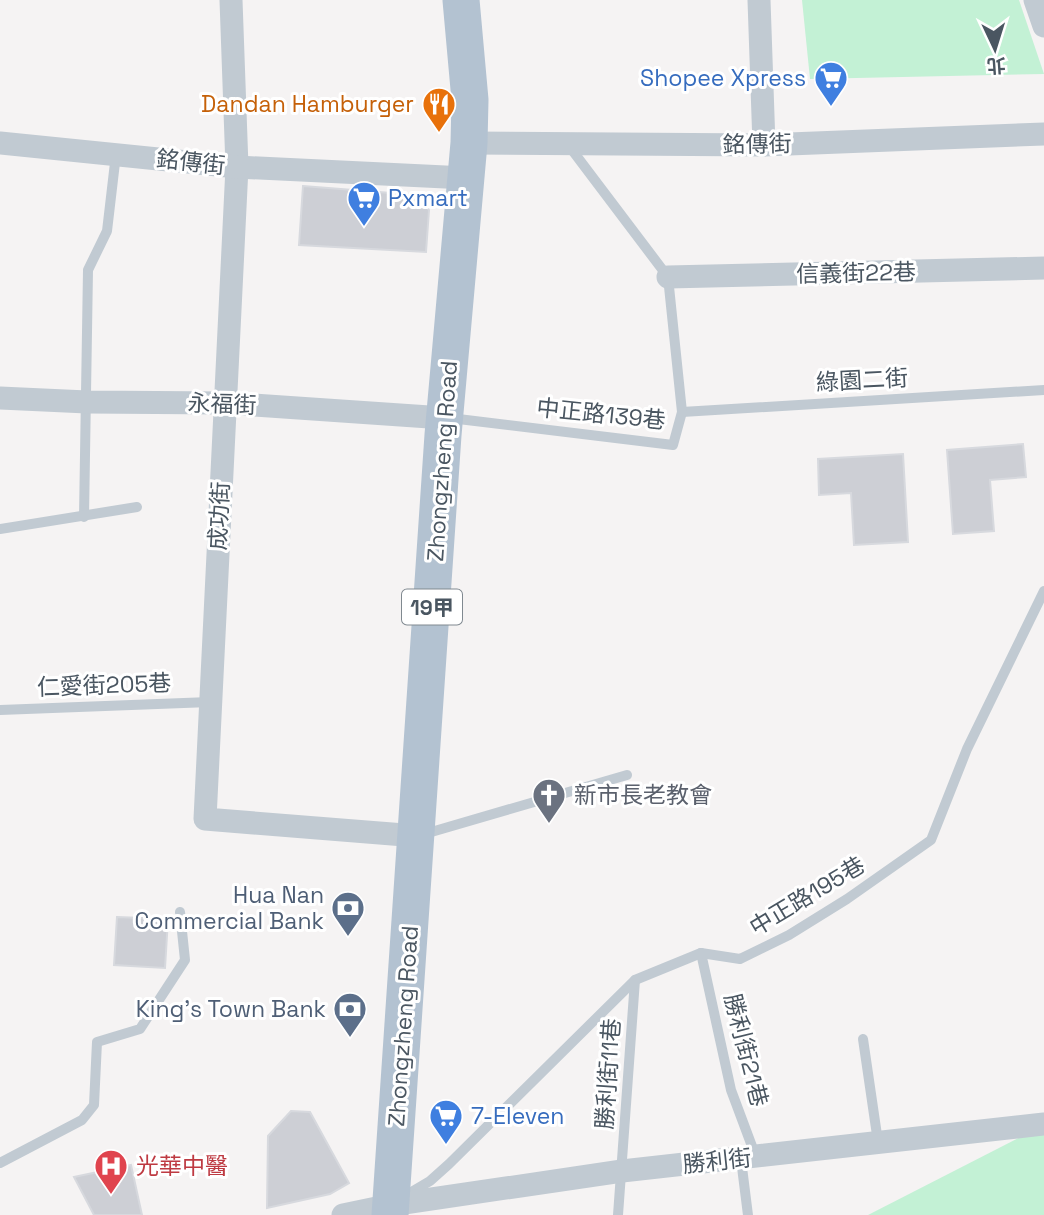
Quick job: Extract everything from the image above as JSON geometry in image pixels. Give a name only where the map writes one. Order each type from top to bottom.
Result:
[{"type":"main road","name":"Zhongzheng Road","points":[[390,1210],[444,418],[469,142],[470,100],[461,0]]},
{"type":"street","name":"成功街","points":[[231,0],[237,167],[205,819],[417,836]]},
{"type":"street","points":[[759,0],[764,145]]},
{"type":"street","name":"銘傳街","points":[[469,142],[764,145],[1044,134]]},
{"type":"street","name":"銘傳街","points":[[0,144],[237,167],[466,178]]},
{"type":"street","name":"信義街22巷","points":[[668,277],[1044,268]]},
{"type":"street","name":"永福街","points":[[0,398],[225,403],[444,418]]},
{"type":"street","name":"勝利街","points":[[343,1215],[390,1210],[621,1171],[1044,1124]]},
{"type":"lane","points":[[568,144],[668,277]]},
{"type":"lane","points":[[84,517],[88,270],[107,231],[116,154]]},
{"type":"lane","name":"中正路139巷","points":[[444,418],[673,445],[682,412],[668,277]]},
{"type":"lane","name":"綠園二街","points":[[682,412],[1044,390]]},
{"type":"lane","points":[[0,529],[137,507]]},
{"type":"lane","name":"中正路195巷","points":[[701,953],[740,960],[789,935],[847,899],[931,840],[967,750],[1044,592]]},
{"type":"lane","name":"仁愛街205巷","points":[[0,710],[210,702]]},
{"type":"lane","points":[[417,836],[627,775]]},
{"type":"lane","points":[[0,1163],[82,1120],[94,1105],[97,1042],[140,1029],[185,960],[180,912]]},
{"type":"lane","points":[[390,1210],[449,1164],[635,980],[701,953]]},
{"type":"lane","name":"勝利街21巷","points":[[701,953],[748,1158],[748,1215]]},
{"type":"lane","name":"勝利街11巷","points":[[618,1215],[635,980]]},
{"type":"lane","points":[[863,1039],[878,1142]]},
{"type":"green space","points":[[802,0],[1019,0],[1044,74],[810,79]]},
{"type":"green space","points":[[1044,1125],[1044,1215],[868,1215]]},
{"type":"building","name":"Pxmart","points":[[303,186],[416,195],[429,210],[426,252],[299,245]]},
{"type":"building","points":[[1023,444],[1026,477],[990,480],[994,531],[953,534],[947,450]]},
{"type":"building","points":[[903,454],[908,542],[854,545],[851,493],[819,495],[818,459]]},
{"type":"building","points":[[117,917],[168,919],[165,968],[114,965]]},
{"type":"building","points":[[291,1111],[310,1112],[349,1183],[330,1194],[267,1208],[268,1136]]},
{"type":"building","name":"光華中醫","points":[[131,1165],[142,1215],[94,1215],[74,1177]]},
{"type":"place","name":"Shopee Xpress","points":[[831,108]]},
{"type":"place","name":"Dandan Hamburger","points":[[439,134]]},
{"type":"place","name":"Pxmart","points":[[364,228]]},
{"type":"place","name":"新市長老教會","points":[[549,825]]},
{"type":"place","name":"Hua Nan Commercial Bank","points":[[348,938]]},
{"type":"place","name":"King's Town Bank","points":[[350,1039]]},
{"type":"place","name":"7-Eleven","points":[[446,1146]]},
{"type":"place","name":"光華中醫","points":[[111,1196]]}]
